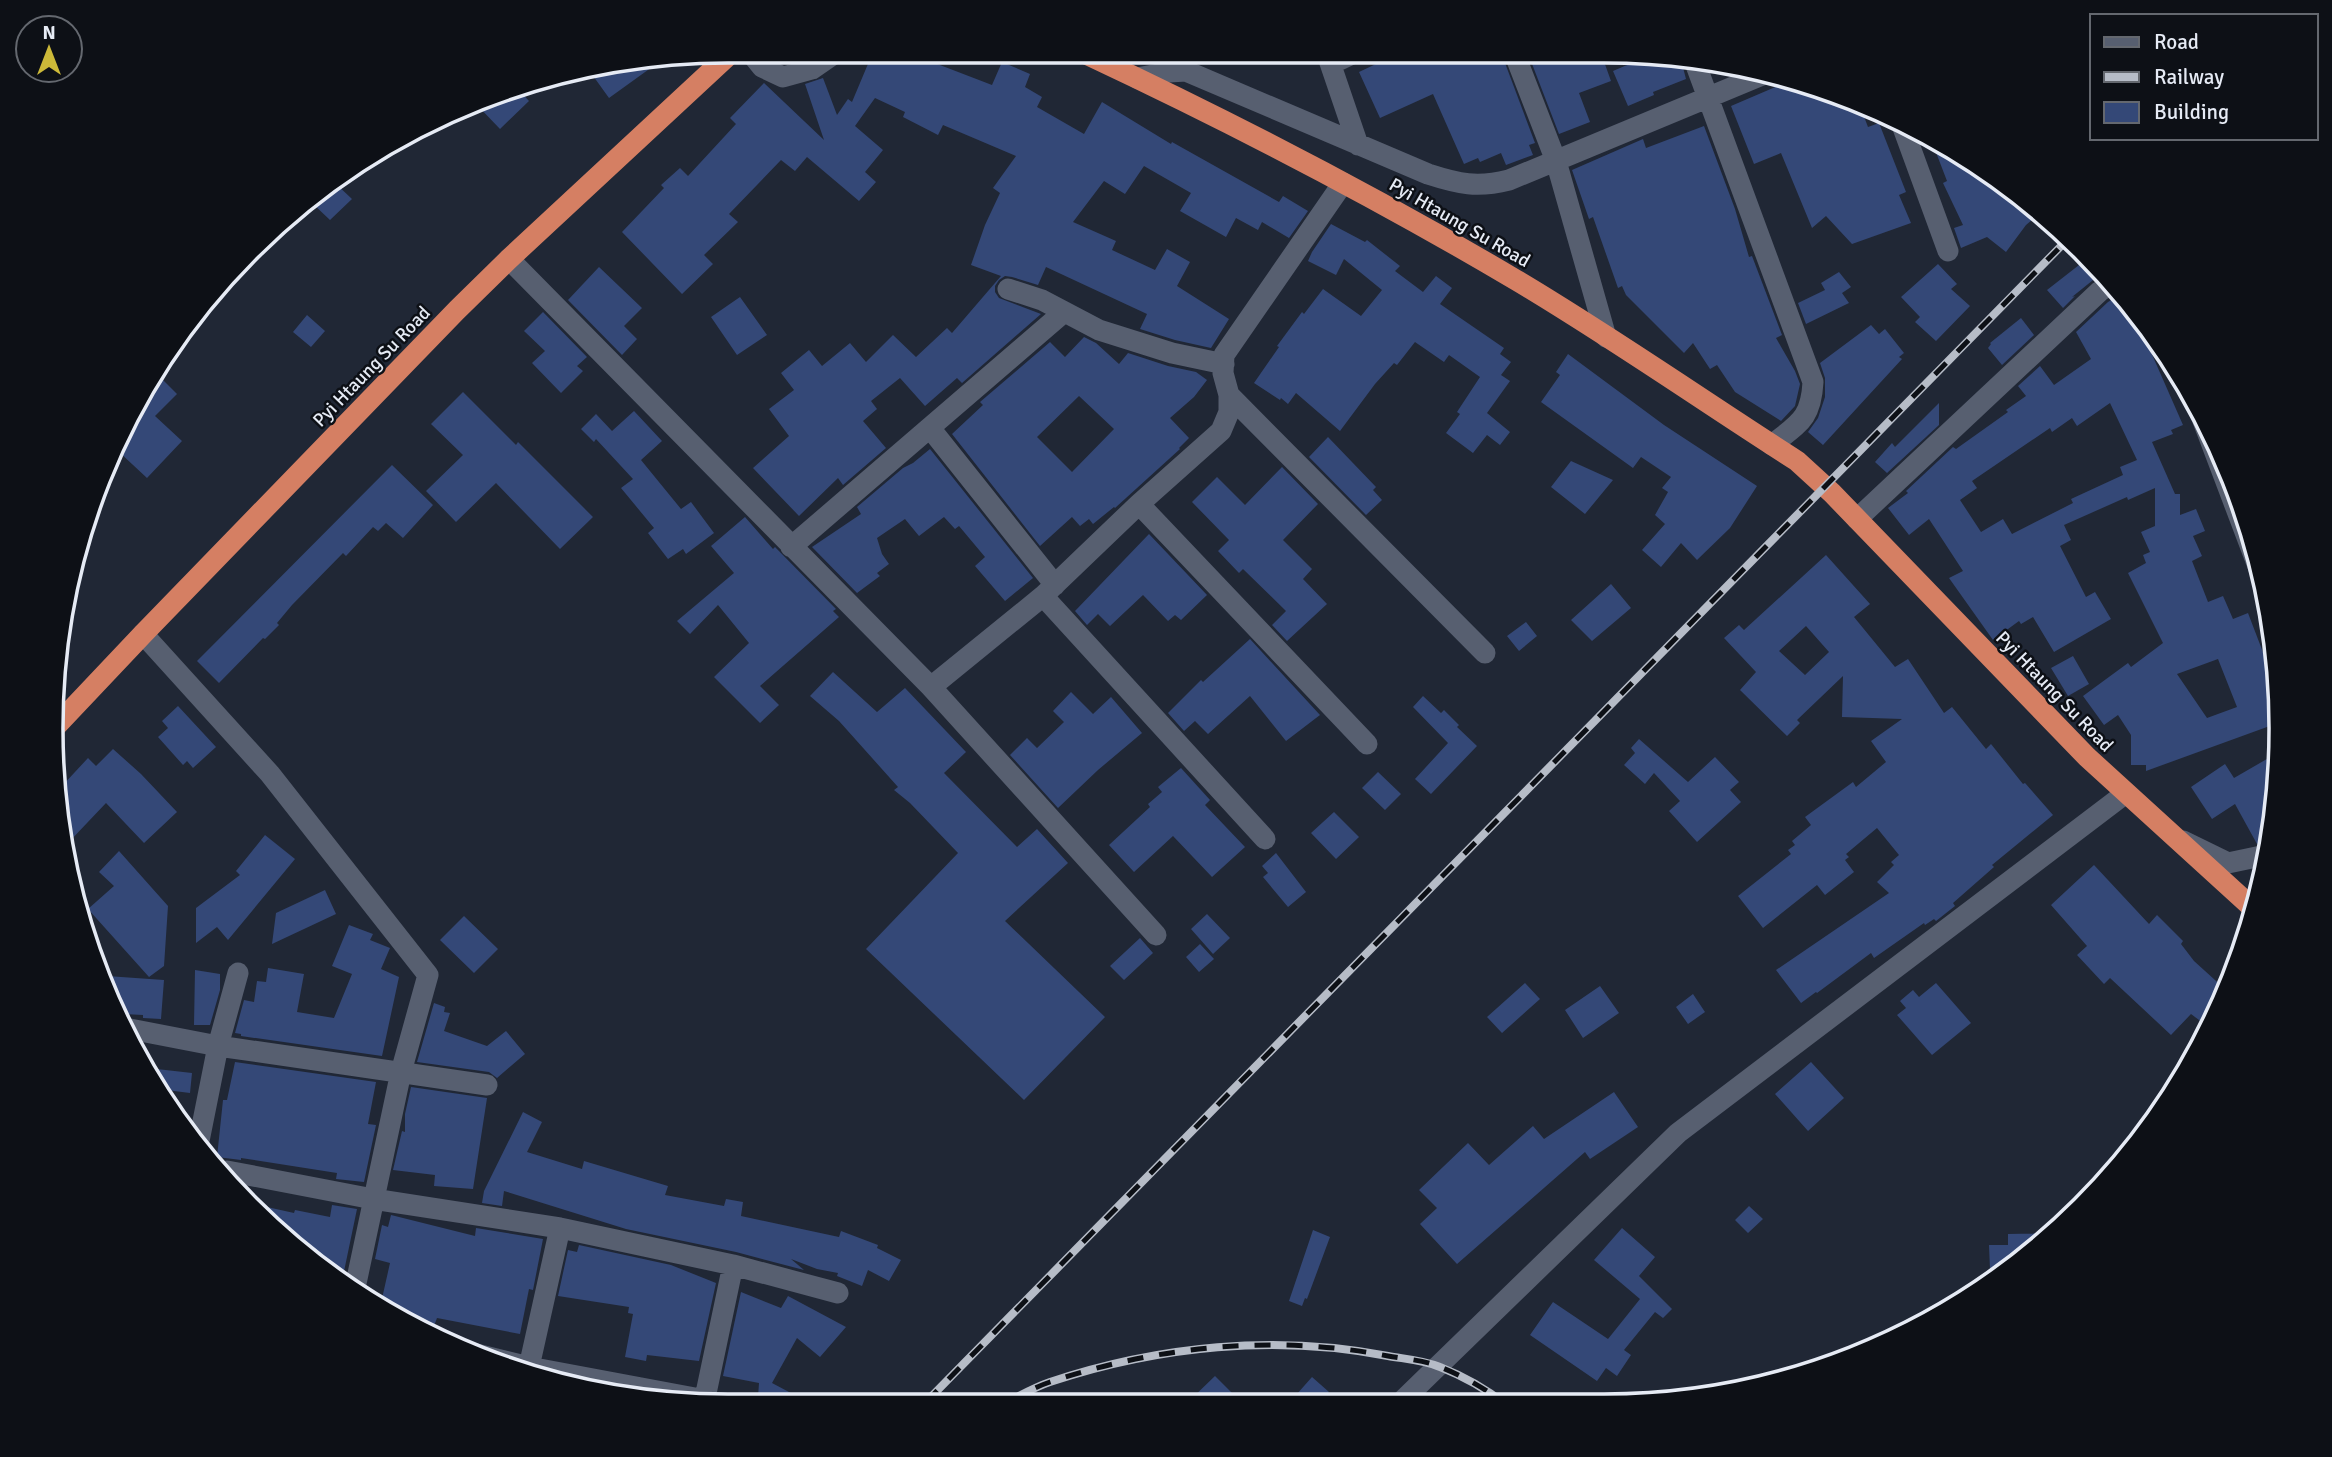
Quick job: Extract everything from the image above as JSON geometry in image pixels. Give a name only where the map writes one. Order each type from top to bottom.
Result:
[{"type":"highway","name":"Pyi Htaung Su Road","points":[[63,718],[509,259],[720,63]]},
{"type":"highway","name":"Pyi Htaung Su Road","points":[[1106,63],[1222,118],[1379,201],[1516,281],[1797,461],[1832,493],[2087,757],[2246,902]]},
{"type":"street","points":[[759,63],[783,77],[812,69],[821,63]]},
{"type":"street","points":[[1330,63],[1358,145]]},
{"type":"street","points":[[1518,63],[1556,161],[1606,337]]},
{"type":"street","points":[[1698,70],[1813,382],[1812,401],[1804,419],[1772,445]]},
{"type":"street","points":[[1138,78],[1186,71],[1427,174],[1461,185],[1487,186],[1509,180],[1750,80]]},
{"type":"street","points":[[1906,136],[1948,251]]},
{"type":"street","points":[[931,687],[1049,591],[1221,431],[1229,412],[1229,395],[1223,373],[1224,355],[1343,183]]},
{"type":"street","points":[[509,259],[931,687],[1156,935]]},
{"type":"street","points":[[1008,289],[1042,300],[1099,330],[1172,353],[1224,364]]},
{"type":"street","points":[[1857,519],[2103,289]]},
{"type":"street","points":[[791,547],[1064,312]]},
{"type":"street","points":[[1229,395],[1485,653]]},
{"type":"street","points":[[930,428],[1049,591],[1265,839]]},
{"type":"street","points":[[1139,505],[1367,744]]},
{"type":"street","points":[[143,634],[270,774],[428,975],[401,1072],[357,1280]]},
{"type":"street","points":[[1409,1394],[1678,1133],[2126,793]]},
{"type":"street","points":[[2175,838],[2228,863],[2256,857]]},
{"type":"street","points":[[201,1133],[218,1046],[238,973]]},
{"type":"street","points":[[136,1030],[218,1046],[487,1085]]},
{"type":"street","points":[[233,1172],[373,1199],[561,1228],[733,1265],[838,1293]]},
{"type":"street","points":[[530,1363],[561,1228]]},
{"type":"street","points":[[709,1394],[733,1265]]},
{"type":"street","points":[[576,1376],[644,1388]]},
{"type":"building","points":[[868,63],[935,63],[992,85],[1002,63],[1004,63],[1030,74],[1025,87],[1042,97],[1037,107],[1084,134],[1102,102],[1171,144],[1172,142],[1279,202],[1283,196],[1308,211],[1289,238],[1262,222],[1258,230],[1236,218],[1226,237],[1180,211],[1191,193],[1144,166],[1125,194],[1104,181],[1073,222],[1116,241],[1112,250],[1155,270],[1167,249],[1190,262],[1177,286],[1229,319],[1211,348],[1140,329],[1147,314],[1046,267],[1038,285],[1005,276],[995,286],[999,298],[1041,314],[962,383],[957,378],[925,406],[900,378],[871,401],[877,409],[863,421],[886,448],[843,485],[838,478],[799,516],[753,468],[789,436],[769,409],[794,390],[781,373],[809,350],[822,366],[850,343],[866,362],[893,335],[916,357],[947,328],[952,333],[1001,276],[971,265],[1000,193],[993,188],[1016,156],[943,125],[938,135],[903,117],[905,112],[875,98],[855,126],[883,150],[865,172],[876,182],[859,201],[807,157],[795,171],[781,160],[729,214],[738,222],[704,255],[713,264],[682,294],[622,232],[664,188],[661,185],[680,168],[688,176],[736,124],[730,118],[764,83],[824,140],[805,84],[823,78],[837,115],[848,99],[852,102]]},
{"type":"building","points":[[1378,63],[1505,63],[1535,143],[1529,145],[1533,155],[1506,165],[1501,153],[1480,162],[1478,158],[1464,164],[1433,94],[1380,118],[1359,72]]},
{"type":"building","points":[[1532,63],[1605,63],[1611,81],[1579,93],[1590,122],[1559,134]]},
{"type":"building","points":[[1630,64],[1647,64],[1683,68],[1686,79],[1653,92],[1654,95],[1628,106],[1613,71]]},
{"type":"building","points":[[651,68],[609,98],[594,77]]},
{"type":"building","points":[[1777,86],[1858,114],[1864,117],[1868,127],[1879,124],[1906,192],[1899,195],[1911,223],[1852,244],[1826,216],[1812,228],[1781,153],[1754,164],[1731,106]]},
{"type":"building","points":[[524,95],[529,101],[500,129],[482,111]]},
{"type":"building","points":[[1704,126],[1735,209],[1749,257],[1752,256],[1782,335],[1776,338],[1800,384],[1795,406],[1781,421],[1735,392],[1717,365],[1710,369],[1693,343],[1684,353],[1626,295],[1622,286],[1618,288],[1593,217],[1589,219],[1572,170],[1643,139],[1646,148]]},
{"type":"building","points":[[1936,152],[1973,175],[2032,220],[2006,252],[1987,237],[1961,248],[1954,228],[1963,225],[1943,183],[1947,181]]},
{"type":"building","points":[[341,188],[352,199],[330,220],[316,207]]},
{"type":"building","points":[[1331,224],[1365,242],[1367,240],[1400,266],[1395,271],[1423,292],[1436,276],[1452,288],[1440,304],[1504,348],[1500,354],[1511,362],[1501,375],[1510,381],[1487,413],[1510,432],[1500,445],[1487,435],[1473,453],[1446,433],[1460,414],[1457,412],[1480,377],[1449,355],[1444,362],[1415,342],[1397,365],[1394,363],[1375,384],[1340,431],[1296,393],[1288,404],[1254,383],[1279,347],[1277,346],[1323,289],[1361,316],[1382,290],[1344,259],[1336,275],[1308,261]]},
{"type":"building","points":[[1938,264],[1957,284],[1951,289],[1970,306],[1936,341],[1915,322],[1920,317],[1901,297]]},
{"type":"building","points":[[2080,264],[2094,279],[2063,308],[2047,290]]},
{"type":"building","points":[[599,267],[642,308],[624,326],[637,339],[622,355],[568,300]]},
{"type":"building","points":[[1839,272],[1851,287],[1842,293],[1849,303],[1806,324],[1798,303],[1825,290],[1821,283]]},
{"type":"building","points":[[740,297],[767,335],[737,355],[711,317]]},
{"type":"building","points":[[2112,300],[2149,348],[2183,425],[2171,430],[2173,434],[2152,442],[2175,494],[2180,494],[2180,515],[2196,509],[2205,531],[2193,536],[2202,556],[2192,561],[2208,602],[2223,596],[2233,619],[2248,613],[2265,657],[2269,726],[2146,771],[2146,765],[2131,765],[2131,735],[2118,715],[2104,725],[2083,696],[2128,663],[2131,667],[2163,643],[2128,573],[2146,563],[2143,555],[2150,552],[2141,532],[2155,526],[2155,488],[2128,500],[2127,497],[2064,525],[2071,540],[2060,546],[2086,597],[2095,592],[2111,619],[2054,652],[2033,617],[2021,624],[2019,621],[1993,640],[1949,578],[1963,571],[1929,519],[1909,535],[1888,508],[1908,493],[1906,491],[1953,447],[1956,449],[2026,396],[2018,386],[2040,366],[2054,385],[2091,359],[2076,332]],"holes":[[[2110,403],[2137,460],[2120,467],[2123,475],[2071,499],[2073,503],[2012,534],[2003,519],[1981,532],[1960,500],[1977,488],[1972,481],[2050,428],[2052,432],[2072,418],[2077,426]],[[2218,659],[2237,707],[2207,718],[2177,674]]]},
{"type":"building","points":[[543,312],[587,357],[577,366],[583,371],[561,393],[532,363],[545,351],[524,331]]},
{"type":"building","points":[[307,315],[325,331],[311,347],[293,332]]},
{"type":"building","points":[[2021,318],[2034,335],[2002,365],[1988,348],[1990,343]]},
{"type":"building","points":[[1871,325],[1879,334],[1885,329],[1904,353],[1899,357],[1902,359],[1823,445],[1808,432],[1818,418],[1825,397],[1825,378],[1820,363]]},
{"type":"building","points":[[1084,337],[1096,343],[1119,364],[1128,353],[1196,372],[1207,380],[1194,397],[1170,418],[1189,438],[1180,449],[1115,508],[1093,524],[1089,519],[1080,526],[1072,517],[1040,546],[952,434],[983,405],[980,402],[1050,342],[1065,357]],"holes":[[[1079,396],[1114,429],[1072,472],[1037,437]]]},
{"type":"building","points":[[1568,354],[1664,425],[1757,486],[1730,528],[1697,560],[1681,543],[1661,567],[1642,550],[1665,524],[1655,515],[1668,492],[1662,488],[1671,477],[1641,457],[1633,468],[1541,402],[1560,375],[1556,372]]},
{"type":"building","points":[[162,379],[177,394],[155,416],[182,441],[147,478],[122,455]]},
{"type":"building","points":[[463,392],[593,517],[560,549],[496,483],[456,522],[426,491],[463,455],[431,424]]},
{"type":"building","points":[[1939,403],[1939,425],[1887,473],[1875,462],[1892,443],[1895,447]]},
{"type":"building","points":[[634,411],[662,441],[641,460],[681,509],[691,502],[714,533],[686,554],[683,549],[668,559],[648,533],[654,528],[621,488],[633,479],[596,439],[594,442],[581,429],[596,414],[612,431]]},
{"type":"building","points":[[1328,437],[1376,487],[1373,490],[1382,500],[1366,515],[1309,457]]},
{"type":"building","points":[[930,449],[1033,578],[1005,601],[975,566],[985,557],[959,526],[955,529],[944,517],[919,536],[905,519],[877,538],[882,554],[889,564],[877,573],[880,576],[857,593],[812,547],[861,514],[857,507]]},
{"type":"building","points":[[1571,461],[1613,480],[1585,514],[1551,487]]},
{"type":"building","points":[[392,465],[433,505],[403,538],[386,523],[378,531],[373,527],[346,556],[343,553],[292,605],[277,623],[279,625],[219,683],[197,661]]},
{"type":"building","points":[[1282,467],[1318,504],[1283,540],[1312,569],[1303,579],[1327,604],[1287,641],[1272,625],[1286,611],[1243,569],[1239,573],[1218,551],[1229,540],[1192,502],[1217,477],[1245,505]]},
{"type":"building","points":[[745,517],[773,549],[775,547],[836,609],[833,611],[839,617],[760,686],[779,705],[760,723],[714,677],[749,643],[718,605],[690,634],[677,621],[734,573],[711,546]]},
{"type":"building","points":[[1149,534],[1207,595],[1181,620],[1175,615],[1168,621],[1143,595],[1110,626],[1098,614],[1087,625],[1075,611]]},
{"type":"building","points":[[1826,555],[1870,604],[1854,617],[1895,667],[1908,659],[1944,713],[1952,707],[1986,749],[1991,744],[2023,784],[2025,783],[2053,815],[1992,865],[1994,867],[1936,921],[1934,919],[1925,925],[1924,923],[1874,958],[1871,953],[1801,1003],[1776,970],[1889,893],[1877,882],[1894,865],[1891,862],[1899,855],[1877,828],[1846,854],[1849,857],[1845,860],[1854,872],[1825,895],[1817,885],[1763,928],[1738,896],[1791,854],[1788,850],[1795,845],[1792,841],[1811,825],[1805,817],[1853,782],[1856,787],[1886,762],[1871,741],[1902,719],[1842,717],[1843,676],[1797,720],[1800,723],[1787,736],[1740,690],[1756,672],[1724,638],[1739,625],[1744,630]],"holes":[[[1806,626],[1829,652],[1805,675],[1779,651]]]},
{"type":"building","points":[[1611,584],[1631,608],[1592,641],[1571,620]]},
{"type":"building","points":[[1526,622],[1537,636],[1519,651],[1507,636]]},
{"type":"building","points":[[1250,639],[1320,715],[1286,741],[1250,696],[1208,734],[1195,721],[1184,731],[1168,713],[1201,680],[1203,682]]},
{"type":"building","points":[[2073,656],[2089,684],[2068,696],[2051,668]]},
{"type":"building","points":[[833,672],[877,712],[905,688],[966,752],[944,773],[1017,847],[1037,829],[1068,863],[1005,921],[1105,1017],[1024,1100],[866,949],[958,853],[894,790],[898,787],[839,721],[810,696]]},
{"type":"building","points":[[1071,692],[1093,714],[1111,697],[1142,733],[1058,808],[1010,755],[1027,738],[1037,748],[1064,722],[1053,711]]},
{"type":"building","points":[[1423,696],[1441,713],[1444,710],[1477,746],[1431,794],[1415,779],[1448,743],[1413,707]]},
{"type":"building","points":[[178,706],[216,747],[193,768],[187,761],[183,765],[158,737],[168,728],[162,721]]},
{"type":"building","points":[[1639,739],[1688,782],[1715,757],[1739,782],[1730,790],[1741,802],[1697,842],[1669,811],[1680,801],[1654,773],[1645,784],[1624,765],[1635,753],[1631,748]]},
{"type":"building","points":[[113,749],[177,812],[144,843],[106,803],[73,838],[65,783],[88,758],[96,766]]},
{"type":"building","points":[[2268,758],[2263,815],[2257,844],[2235,804],[2212,819],[2191,787],[2225,764],[2234,778]]},
{"type":"building","points":[[1181,768],[1210,800],[1205,805],[1245,847],[1212,877],[1173,836],[1134,872],[1109,845],[1150,807],[1148,804],[1162,792],[1158,787]]},
{"type":"building","points":[[1378,772],[1401,794],[1385,810],[1362,788]]},
{"type":"building","points":[[1334,812],[1359,837],[1336,859],[1311,833]]},
{"type":"building","points":[[265,835],[295,859],[228,940],[217,927],[196,943],[196,908],[240,875],[236,871]]},
{"type":"building","points":[[119,851],[168,906],[164,966],[149,977],[89,910],[114,886],[99,872]]},
{"type":"building","points":[[1276,853],[1306,892],[1288,907],[1263,877],[1268,873],[1262,866]]},
{"type":"building","points":[[2094,865],[2149,924],[2157,915],[2183,941],[2181,944],[2194,961],[2218,983],[2201,1021],[2191,1014],[2171,1035],[2110,978],[2104,984],[2077,955],[2087,946],[2051,905]]},
{"type":"building","points":[[325,890],[336,914],[272,944],[276,913]]},
{"type":"building","points":[[1207,914],[1230,938],[1213,954],[1191,929]]},
{"type":"building","points":[[464,916],[498,949],[474,973],[440,940]]},
{"type":"building","points":[[349,925],[373,934],[370,940],[390,948],[381,969],[399,977],[382,1056],[235,1033],[244,1000],[254,1002],[257,981],[266,982],[268,968],[304,974],[297,1012],[334,1018],[352,974],[332,966]]},
{"type":"building","points":[[1140,938],[1153,953],[1124,980],[1110,966]]},
{"type":"building","points":[[1200,944],[1214,959],[1199,972],[1186,957]]},
{"type":"building","points":[[195,970],[220,974],[220,990],[210,1025],[194,1025]]},
{"type":"building","points":[[111,976],[164,980],[161,1019],[143,1018],[143,1015],[128,1014]]},
{"type":"building","points":[[1525,983],[1540,999],[1502,1033],[1487,1017]]},
{"type":"building","points":[[1936,983],[1971,1023],[1932,1055],[1897,1015],[1906,1008],[1900,1001],[1913,990],[1919,997]]},
{"type":"building","points":[[1600,986],[1619,1013],[1583,1038],[1565,1010]]},
{"type":"building","points":[[1693,994],[1705,1012],[1688,1024],[1676,1007]]},
{"type":"building","points":[[434,1003],[445,1007],[444,1012],[450,1013],[444,1031],[487,1046],[506,1031],[525,1054],[497,1078],[489,1072],[417,1062]]},
{"type":"building","points":[[235,1062],[376,1082],[368,1124],[376,1125],[364,1182],[336,1179],[337,1173],[241,1158],[220,1157],[217,1154],[223,1100],[227,1100]]},
{"type":"building","points":[[1811,1062],[1844,1098],[1808,1131],[1775,1094]]},
{"type":"building","points":[[157,1069],[192,1073],[190,1093],[170,1091]]},
{"type":"building","points":[[411,1087],[487,1098],[473,1189],[434,1186],[435,1175],[393,1170],[402,1131],[405,1132],[405,1114]]},
{"type":"building","points":[[1614,1092],[1638,1127],[1590,1159],[1585,1152],[1457,1264],[1420,1224],[1437,1208],[1419,1190],[1468,1143],[1489,1165],[1533,1126],[1544,1139]]},
{"type":"building","points":[[523,1112],[542,1122],[527,1152],[582,1169],[584,1161],[668,1186],[665,1195],[724,1206],[726,1199],[743,1202],[741,1216],[839,1237],[841,1231],[878,1245],[877,1248],[901,1260],[889,1281],[868,1270],[862,1286],[837,1276],[838,1273],[817,1269],[791,1259],[804,1270],[736,1252],[626,1229],[504,1191],[502,1206],[482,1203],[484,1191]]},
{"type":"building","points":[[332,1205],[357,1209],[344,1271],[266,1207],[330,1217]]},
{"type":"building","points":[[1749,1206],[1763,1219],[1748,1233],[1735,1220]]},
{"type":"building","points":[[391,1215],[475,1236],[476,1228],[543,1239],[533,1290],[529,1289],[520,1334],[437,1318],[434,1325],[382,1297],[390,1263],[375,1259],[382,1225],[388,1227]]},
{"type":"building","points":[[1622,1228],[1655,1257],[1639,1276],[1672,1309],[1663,1318],[1655,1312],[1624,1350],[1631,1355],[1617,1376],[1606,1368],[1597,1381],[1530,1335],[1553,1302],[1608,1339],[1640,1299],[1594,1260]]},
{"type":"building","points":[[1313,1230],[1330,1237],[1302,1306],[1289,1301]]},
{"type":"building","points":[[2037,1233],[1990,1270],[1989,1245],[2008,1245],[2008,1234]]},
{"type":"building","points":[[579,1245],[671,1265],[716,1283],[699,1361],[647,1355],[646,1361],[625,1357],[633,1314],[628,1313],[629,1307],[558,1296],[568,1250],[577,1252]]},
{"type":"building","points":[[741,1292],[781,1308],[788,1296],[846,1327],[820,1357],[797,1338],[772,1383],[793,1394],[758,1394],[759,1383],[723,1376]]},
{"type":"building","points":[[1215,1376],[1233,1394],[1196,1394]]},
{"type":"building","points":[[1312,1377],[1329,1392],[1327,1394],[1297,1394]]},
{"type":"railway","points":[[934,1394],[2061,246]]},
{"type":"railway","points":[[1023,1394],[1050,1382],[1133,1360],[1175,1352],[1260,1345],[1346,1349],[1414,1360],[1449,1371],[1491,1394]]}]
